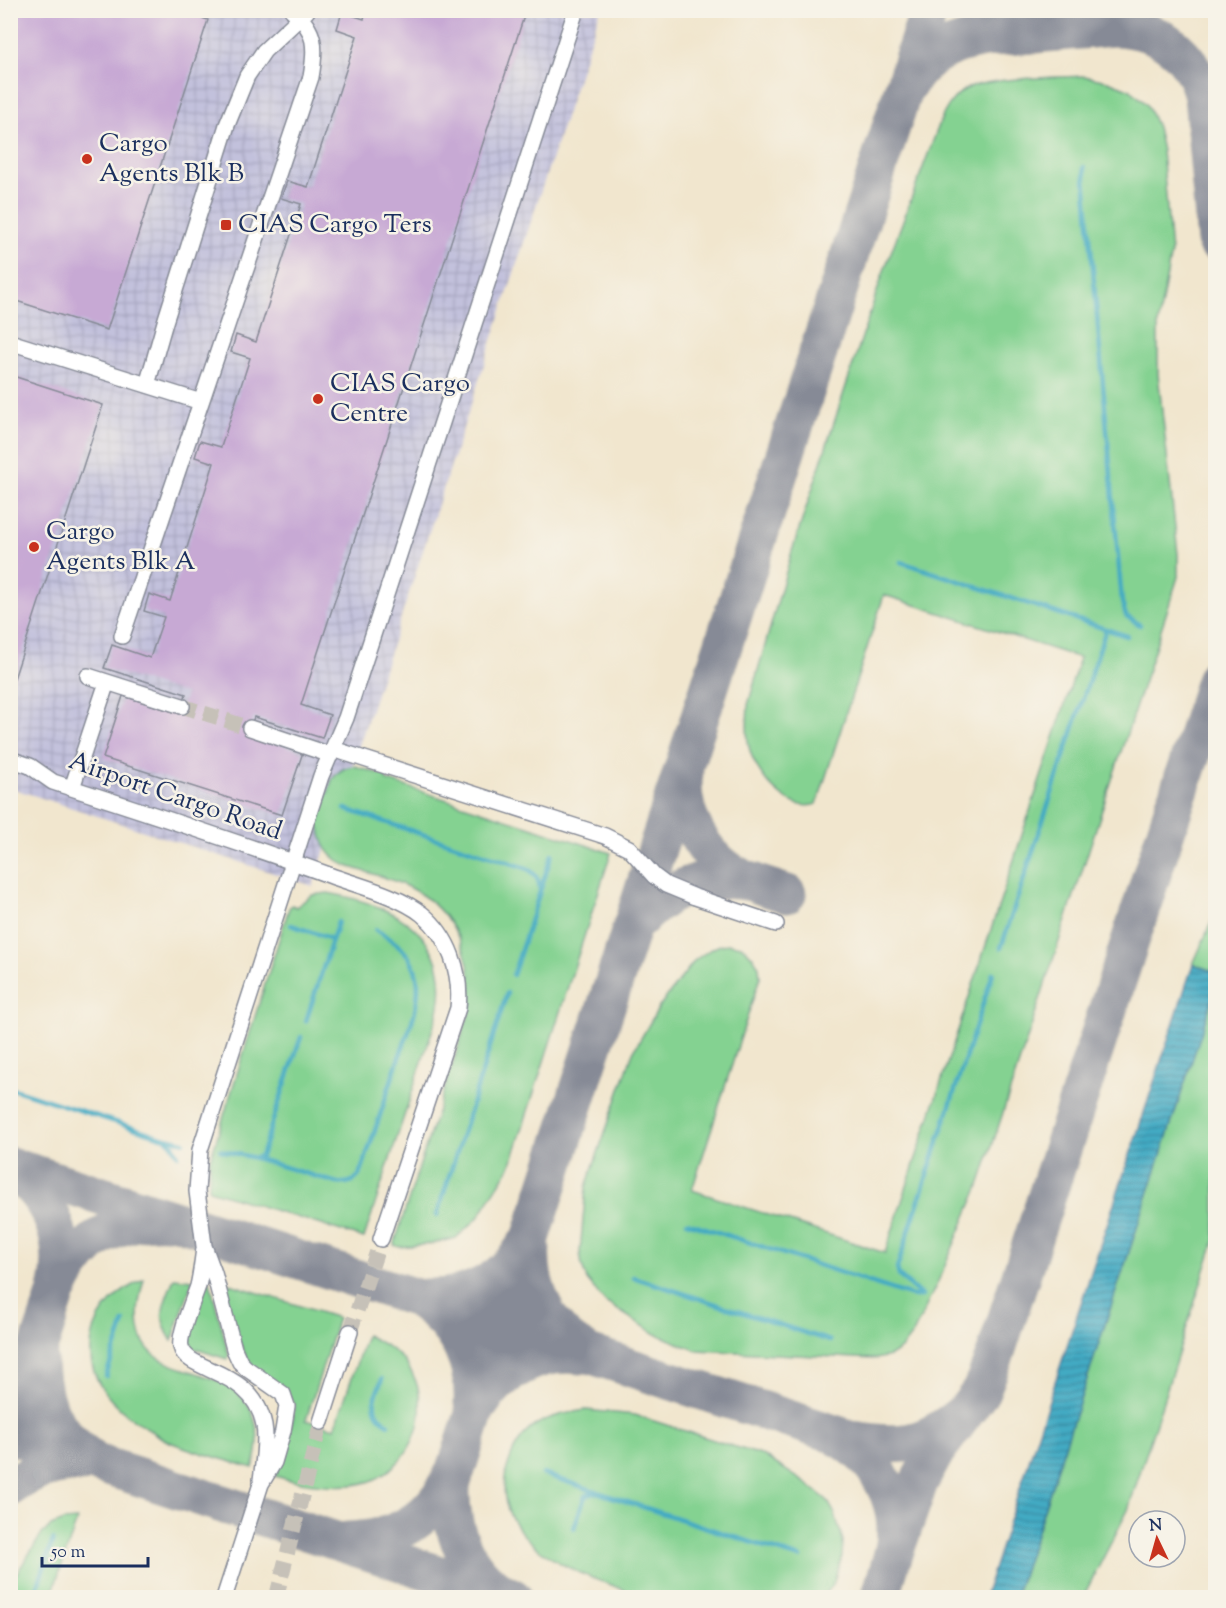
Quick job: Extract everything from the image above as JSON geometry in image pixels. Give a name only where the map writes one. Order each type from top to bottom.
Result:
[{"type":"lane","points":[[224,1598],[261,1484],[274,1462],[285,1421],[285,1400],[277,1388],[246,1368],[237,1356],[214,1273],[204,1246],[197,1191],[200,1150],[321,776],[350,707],[576,10]]},
{"type":"lane","points":[[122,636],[311,77],[315,54],[314,39],[300,13],[264,51],[247,76],[226,125],[147,385]]},
{"type":"lane","points":[[10,342],[201,402]]},
{"type":"lane","points":[[88,676],[182,706]]},
{"type":"lane","points":[[72,788],[107,682]]},
{"type":"lane","points":[[250,728],[605,836],[629,848],[654,876],[666,885],[776,924]]},
{"type":"lane","name":"Airport Cargo Road","points":[[10,759],[30,766],[53,782],[293,862],[405,903],[422,914],[434,927],[444,940],[456,967],[459,994],[455,1018],[381,1239]]},
{"type":"lane","points":[[204,1246],[199,1283],[181,1338],[181,1349],[187,1358],[238,1383],[253,1398],[261,1416],[265,1437],[261,1484]]},
{"type":"lane","points":[[321,1422],[350,1332]]},
{"type":"shaded area","points":[[11,11],[600,11],[313,886],[11,788]]},
{"type":"green space","points":[[1084,76],[1108,81],[1131,90],[1147,105],[1157,127],[1162,151],[1171,252],[1158,324],[1158,374],[1178,554],[1178,577],[979,1186],[914,1332],[901,1349],[890,1356],[875,1359],[695,1350],[656,1334],[605,1302],[587,1280],[582,1266],[580,1252],[586,1187],[633,1052],[659,1007],[695,960],[720,945],[742,946],[754,958],[759,967],[760,977],[692,1190],[885,1253],[1080,658],[884,595],[817,804],[795,803],[774,789],[758,768],[749,747],[748,705],[792,551],[882,276],[942,117],[958,95],[976,85],[1006,80]]},
{"type":"green space","points":[[355,766],[387,776],[386,780],[611,853],[510,1167],[477,1219],[456,1238],[431,1244],[399,1247],[394,1245],[470,1010],[469,973],[459,938],[438,909],[408,887],[347,866],[336,859],[325,846],[320,828],[317,827],[332,780],[342,770]]},
{"type":"green space","points":[[328,893],[376,906],[397,916],[415,929],[429,946],[438,965],[441,989],[437,1016],[364,1238],[209,1190],[210,1160],[289,908],[292,905],[296,907],[312,895]]},
{"type":"green space","points":[[1215,914],[1215,972],[1193,964]]},
{"type":"green space","points":[[1215,991],[1215,1239],[1128,1509],[1083,1597],[1015,1598]]},
{"type":"green space","points":[[174,1278],[193,1280],[172,1341],[164,1324],[163,1310]]},
{"type":"green space","points":[[144,1279],[138,1317],[143,1341],[157,1357],[221,1382],[240,1395],[253,1415],[257,1429],[257,1455],[253,1468],[191,1450],[164,1439],[123,1411],[113,1402],[97,1380],[92,1367],[91,1353],[92,1338],[99,1318],[104,1309],[118,1295]]},
{"type":"green space","points":[[205,1281],[210,1282],[229,1356],[227,1359],[192,1348],[189,1342]]},
{"type":"green space","points":[[221,1281],[338,1318],[306,1420],[335,1428],[366,1335],[399,1355],[416,1381],[420,1397],[420,1415],[409,1447],[399,1461],[386,1472],[361,1484],[310,1483],[275,1476],[293,1418],[294,1403],[249,1363],[236,1335]]},
{"type":"green space","points":[[586,1410],[635,1415],[764,1456],[806,1483],[827,1500],[835,1514],[843,1541],[842,1556],[833,1585],[823,1597],[650,1598],[590,1577],[549,1556],[516,1526],[507,1507],[504,1486],[509,1462],[521,1438],[538,1423],[560,1415]]},
{"type":"green space","points":[[77,1520],[51,1597],[11,1597],[11,1582],[42,1534],[51,1526],[63,1521]]},
{"type":"water","points":[[1193,964],[1215,972],[1215,991],[1015,1597],[984,1597]]},
{"type":"building","name":"Cargo Agents Blk B","points":[[10,10],[179,10],[208,20],[107,330],[10,299]]},
{"type":"building","name":"CIAS Cargo Centre","points":[[366,10],[526,10],[301,705],[330,715],[322,738],[254,717],[248,734],[303,752],[282,815],[103,758],[123,696],[180,714],[186,694],[104,668],[112,645],[150,658],[164,617],[144,611],[149,594],[170,601],[214,463],[195,457],[200,441],[221,447],[250,358],[231,352],[236,335],[256,342],[301,204],[281,198],[287,181],[308,187],[357,36],[337,29],[342,12],[364,19]]},
{"type":"building","name":"Cargo Agents Blk A","points":[[10,375],[103,405],[11,688],[10,688]]},
{"type":"waterway","points":[[1084,167],[1122,602],[1126,616],[1140,625]]},
{"type":"waterway","points":[[901,562],[1127,636]]},
{"type":"waterway","points":[[1001,948],[1106,629]]},
{"type":"waterway","points":[[345,809],[526,868],[537,878],[540,892]]},
{"type":"waterway","points":[[513,975],[552,854]]},
{"type":"waterway","points":[[306,1021],[338,922]]},
{"type":"waterway","points":[[291,925],[332,939]]},
{"type":"waterway","points":[[255,1158],[337,1183],[351,1182],[361,1172],[412,1022],[418,988],[415,969],[407,955],[376,930]]},
{"type":"waterway","points":[[922,1296],[899,1276],[897,1268],[993,973]]},
{"type":"waterway","points":[[437,1215],[507,993]]},
{"type":"waterway","points":[[220,1150],[255,1158],[261,1156],[301,1037]]},
{"type":"waterway","points":[[10,1088],[184,1142]]},
{"type":"waterway","points":[[167,1140],[173,1145],[178,1155]]},
{"type":"waterway","points":[[687,1222],[912,1296],[921,1296]]},
{"type":"waterway","points":[[633,1277],[830,1341]]},
{"type":"waterway","points":[[106,1376],[124,1322]]},
{"type":"waterway","points":[[382,1379],[375,1398],[375,1409],[378,1415],[389,1424]]},
{"type":"waterway","points":[[543,1474],[595,1491]]},
{"type":"waterway","points":[[574,1528],[585,1496],[597,1492],[800,1558]]},
{"type":"waterway","points":[[34,1598],[53,1540]]},
{"type":"taxiway","points":[[513,1598],[484,1578],[464,1551],[454,1520],[451,1485],[929,10]]},
{"type":"taxiway","points":[[908,84],[920,68],[933,57],[964,42],[999,36],[1115,27],[1146,32],[1160,38],[1172,45],[1191,67],[1203,96],[1216,242]]},
{"type":"taxiway","points":[[892,1559],[919,1482],[936,1451],[981,1391],[995,1355],[1216,678]]},
{"type":"taxiway","points":[[684,773],[683,788],[689,818],[704,846],[714,858],[738,876],[787,894]]},
{"type":"taxiway","points":[[643,916],[668,896],[694,884],[721,879],[753,882]]},
{"type":"taxiway","points":[[10,1166],[853,1440],[887,1444],[915,1441],[940,1430],[968,1409]]},
{"type":"taxiway","points":[[10,1169],[37,1193],[54,1222],[61,1255],[57,1290]]},
{"type":"taxiway","points":[[10,1433],[56,1295],[74,1263],[85,1249],[98,1238],[113,1230],[147,1220],[167,1220]]},
{"type":"taxiway","points":[[426,1298],[456,1295],[483,1286],[506,1269],[525,1246]]},
{"type":"taxiway","points":[[531,1247],[533,1277],[542,1306],[559,1331],[583,1350]]},
{"type":"taxiway","points":[[423,1303],[445,1323],[462,1346],[471,1373],[473,1403]]},
{"type":"taxiway","points":[[479,1405],[509,1373],[522,1366],[549,1356],[579,1355]]},
{"type":"taxiway","points":[[38,1358],[41,1388],[51,1415],[67,1438],[90,1458]]},
{"type":"taxiway","points":[[10,1435],[499,1594]]},
{"type":"taxiway","points":[[838,1437],[864,1456],[874,1468],[890,1496],[894,1511],[895,1544],[880,1598]]},
{"type":"taxiway","points":[[10,1487],[46,1469],[66,1464],[86,1463]]},
{"type":"taxiway","points":[[347,1541],[382,1536],[411,1524],[435,1502],[454,1472]]},
{"type":"tunnel","points":[[182,706],[250,728]]},
{"type":"tunnel","points":[[350,1332],[381,1239]]},
{"type":"tunnel","points":[[276,1598],[321,1422]]},
{"type":"place","name":"Cargo Agents Blk B","points":[[87,159]]},
{"type":"place","name":"CIAS Cargo Ters","points":[[226,225]]},
{"type":"place","name":"CIAS Cargo Centre","points":[[318,399]]},
{"type":"place","name":"Cargo Agents Blk A","points":[[34,547]]}]
